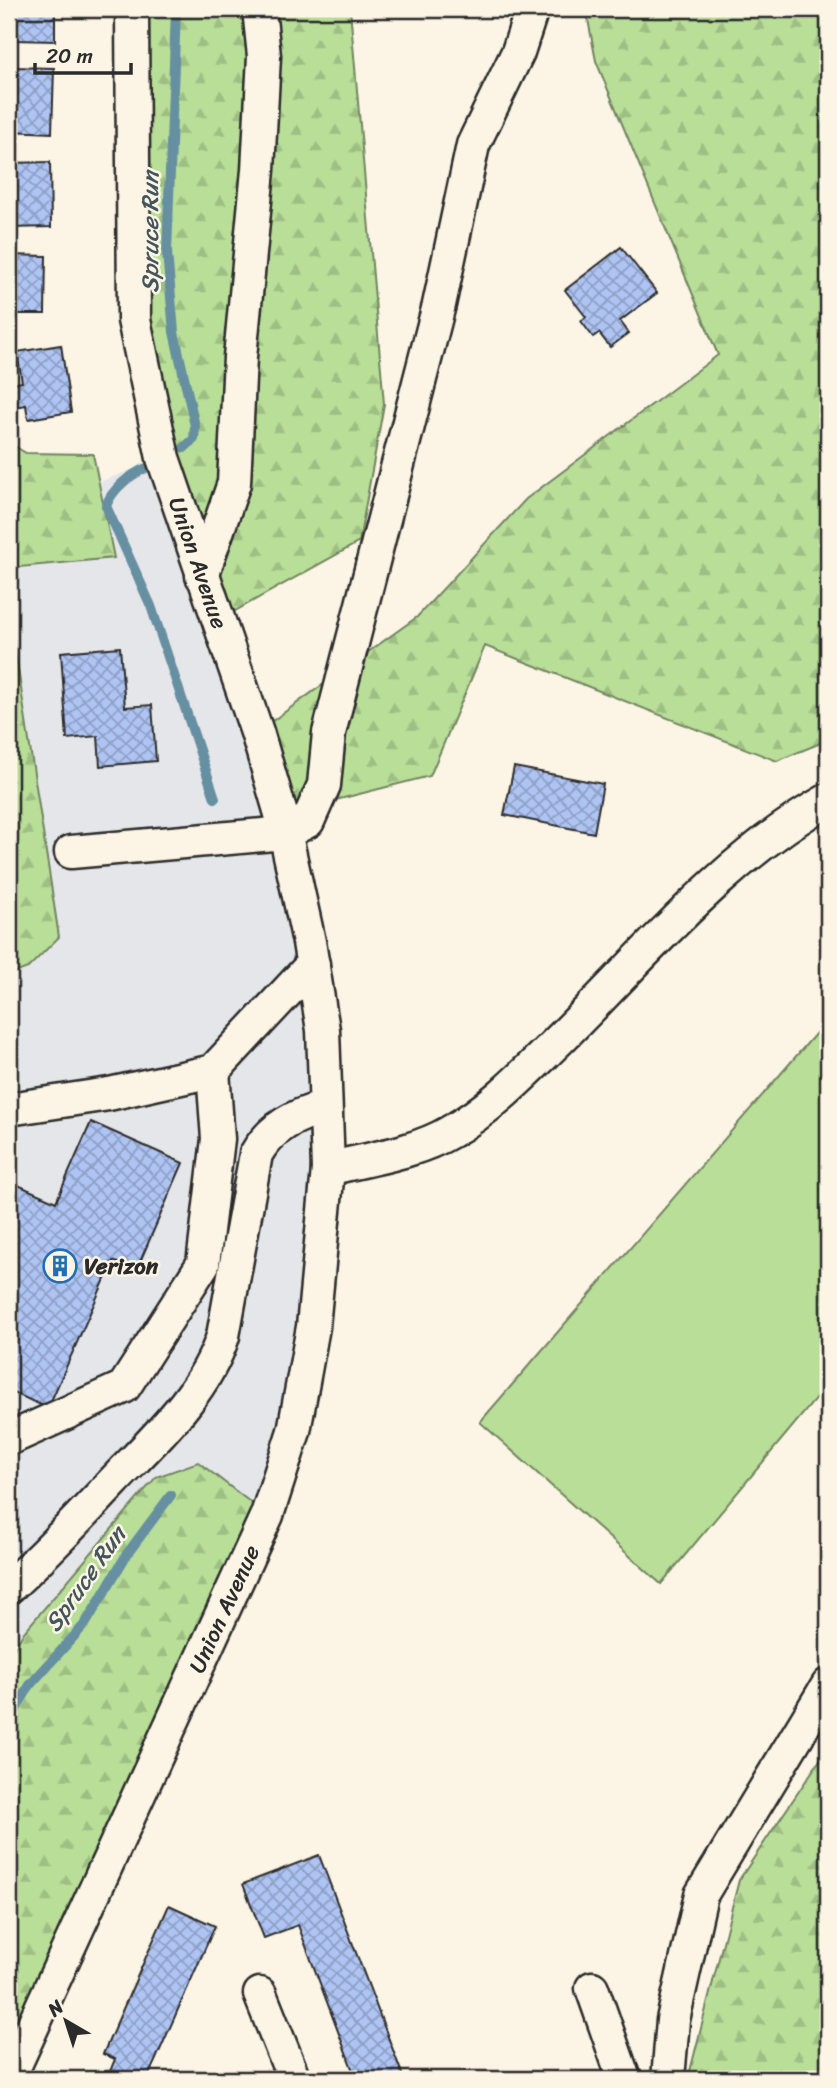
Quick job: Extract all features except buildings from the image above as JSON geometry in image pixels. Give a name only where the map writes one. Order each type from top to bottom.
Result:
[{"type":"street","name":"Union Avenue","points":[[9,2078],[267,1515],[295,1431],[313,1326],[328,1169],[323,1030],[313,964],[285,833],[257,733],[163,458],[134,320],[132,9]]},
{"type":"street","points":[[202,576],[234,483],[240,357],[258,170],[264,56],[259,9]]},
{"type":"street","points":[[71,852],[222,841],[285,833],[307,821],[324,785],[329,733],[439,305],[473,145],[518,52],[532,9]]},
{"type":"street","points":[[328,1169],[403,1150],[449,1133],[504,1094],[696,898],[792,821],[828,800]]},
{"type":"street","points":[[9,1110],[109,1094],[213,1071],[313,964]]},
{"type":"street","points":[[9,1439],[124,1387],[203,1264],[218,1139],[213,1071]]},
{"type":"street","points":[[9,1587],[52,1548],[161,1432],[216,1359],[223,1336],[256,1154],[268,1136],[280,1126],[304,1113],[326,1107]]},
{"type":"street","points":[[668,2079],[673,2020],[701,1895],[828,1685]]},
{"type":"street","points":[[592,1988],[624,2079]]},
{"type":"street","points":[[260,1994],[294,2079]]},
{"type":"shaded area","points":[[163,458],[281,814],[328,1169],[267,1515],[9,1657],[9,975],[28,968],[59,937],[9,610],[9,568],[113,558],[99,482]]},
{"type":"green space","points":[[132,9],[350,9],[384,404],[359,542],[217,621],[134,320]]},
{"type":"green space","points":[[586,9],[828,9],[828,740],[777,761],[485,646],[430,776],[281,814],[257,732],[417,617],[526,499],[718,355],[596,61]]},
{"type":"green space","points":[[9,443],[26,453],[93,454],[114,558],[9,568]]},
{"type":"green space","points":[[9,610],[59,937],[28,968],[9,975]]},
{"type":"green space","points":[[823,1025],[828,1030],[828,1384],[661,1584],[480,1422]]},
{"type":"green space","points":[[198,1462],[267,1515],[9,2078],[9,1657],[24,1632],[156,1477]]},
{"type":"green space","points":[[828,1748],[828,2079],[688,2079],[739,1880]]},
{"type":"waterway","name":"Spruce Run","points":[[176,9],[167,252],[174,332],[195,426],[194,439],[184,448]]},
{"type":"waterway","name":"Spruce Run","points":[[146,468],[122,483],[106,506],[151,606],[215,798]]},
{"type":"waterway","name":"Spruce Run","points":[[9,1721],[30,1685],[86,1623],[127,1554],[171,1495]]},
{"type":"place","name":"Verizon","points":[[60,1266]]}]
